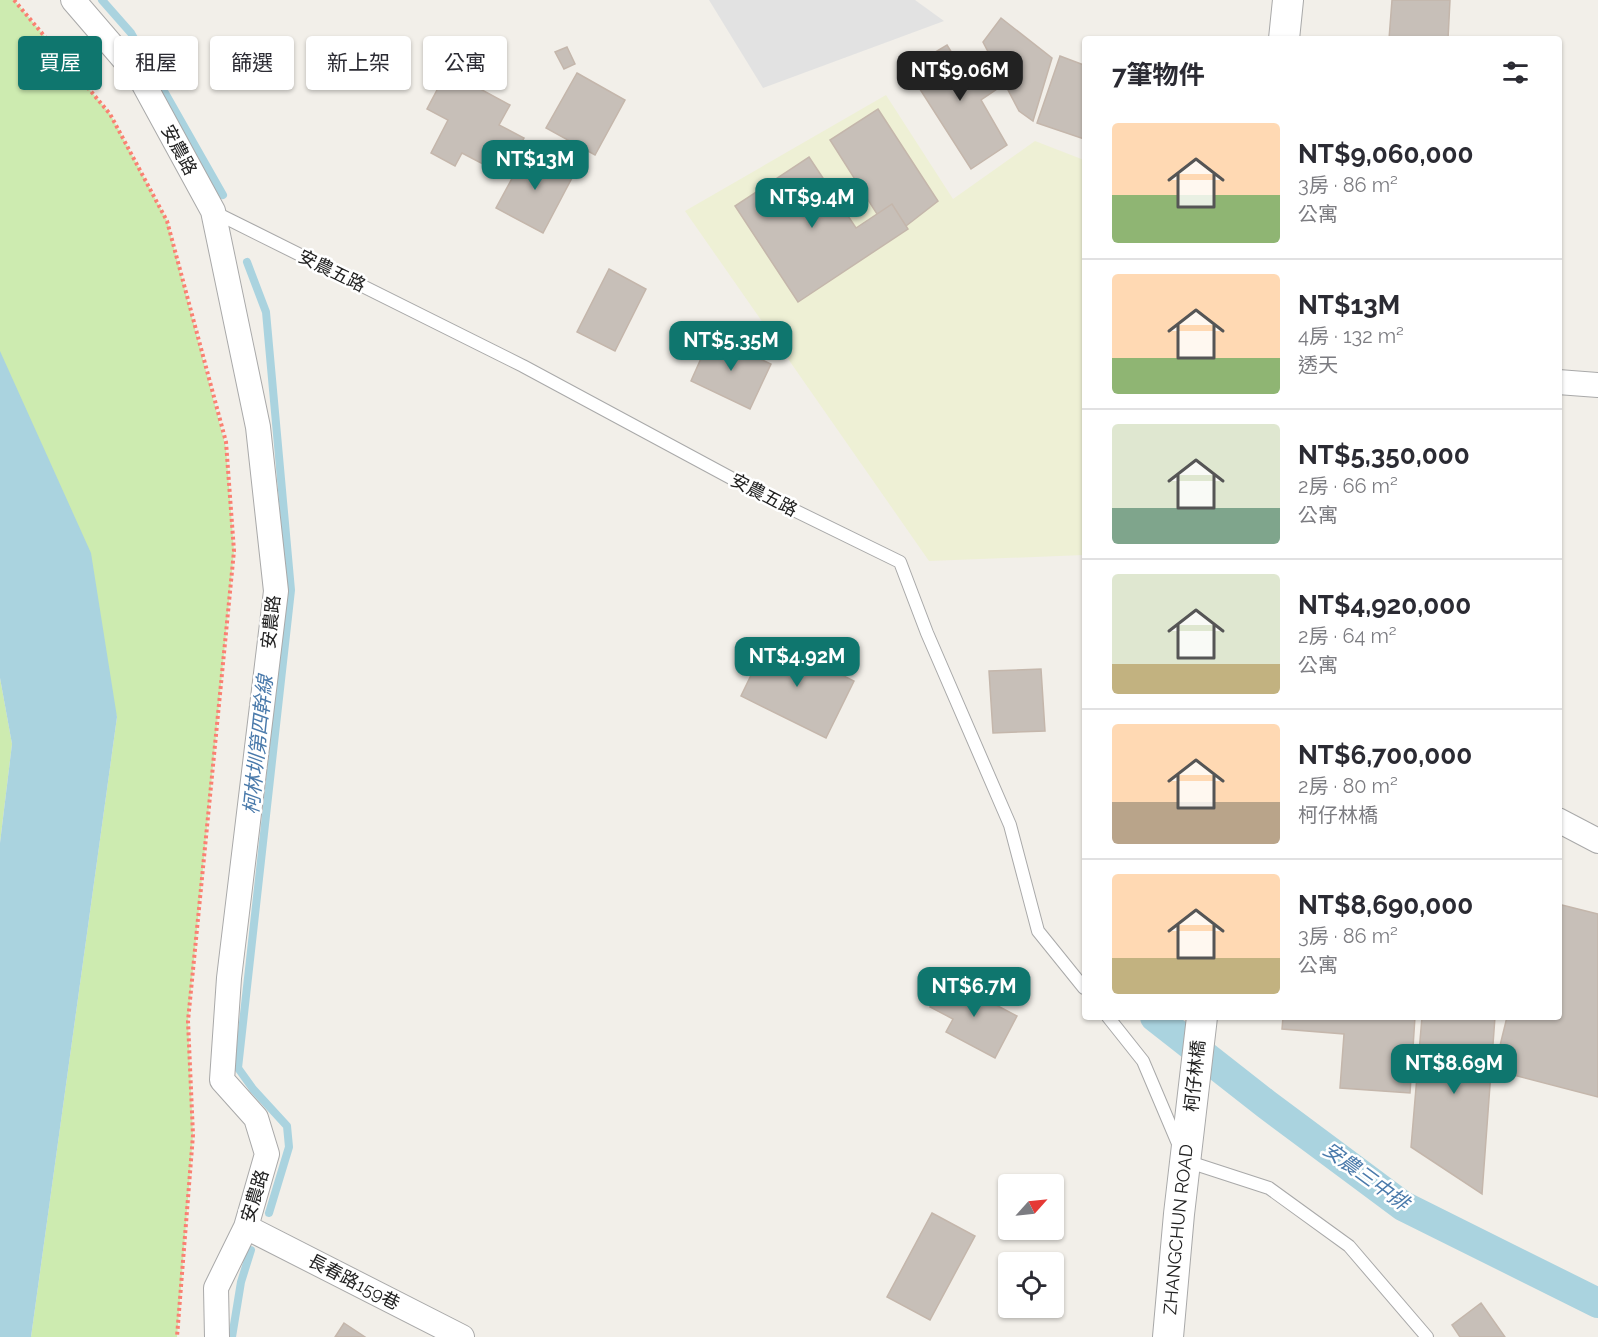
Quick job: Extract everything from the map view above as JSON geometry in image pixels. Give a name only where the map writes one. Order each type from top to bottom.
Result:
[{"type":"street","name":"安農路","points":[[73,0],[141,79],[213,211],[258,427],[276,591],[229,978],[222,1080],[256,1118],[267,1154],[246,1227],[216,1288],[217,1337]]},
{"type":"street","points":[[1284,36],[1288,0]]},
{"type":"street","points":[[1562,382],[1598,385]]},
{"type":"street","points":[[1562,822],[1598,841]]},
{"type":"street","name":"柯仔林橋","points":[[1190,1123],[1201,1023]]},
{"type":"street","name":"ZHANGCHUN ROAD","points":[[1168,1337],[1190,1123]]},
{"type":"street","name":"長春路159巷","points":[[246,1227],[462,1337]]},
{"type":"lane","name":"安農五路","points":[[213,211],[523,366],[757,492],[900,562],[927,633],[1010,825],[1038,931],[1082,986]]},
{"type":"lane","points":[[1110,1020],[1143,1060],[1185,1161],[1269,1188],[1349,1246],[1427,1337]]},
{"type":"path","points":[[14,0],[110,114],[167,221],[226,442],[234,550],[188,1021],[193,1135],[177,1337]]},
{"type":"green space","points":[[0,0],[14,0],[44,36],[18,36],[18,90],[90,90],[110,114],[167,221],[226,448],[234,551],[188,1021],[193,1135],[177,1337],[31,1337],[117,717],[0,354]]},
{"type":"green space","points":[[886,95],[953,199],[1035,141],[1082,159],[1082,555],[929,561],[685,211]]},
{"type":"green space","points":[[0,678],[12,744],[0,843]]},
{"type":"shaded area","points":[[709,0],[915,0],[944,21],[763,88]]},
{"type":"water","points":[[0,351],[91,553],[117,717],[31,1337],[0,1337],[0,843],[12,744],[0,678]]},
{"type":"building","points":[[1392,0],[1450,0],[1448,36],[1389,36]]},
{"type":"building","points":[[1001,18],[1052,58],[1033,121],[1019,111],[983,42]]},
{"type":"building","points":[[947,45],[958,63],[973,53],[997,89],[981,100],[1007,145],[971,169],[907,69]]},
{"type":"building","points":[[567,47],[575,64],[564,69],[555,52]]},
{"type":"building","points":[[1060,56],[1082,64],[1082,138],[1037,123]]},
{"type":"building","points":[[577,73],[625,100],[595,155],[546,128]]},
{"type":"building","points":[[437,90],[482,90],[510,105],[499,125],[524,138],[504,175],[462,153],[455,166],[431,153],[448,120],[427,109]]},
{"type":"building","points":[[878,109],[938,201],[906,226],[892,204],[877,214],[830,140]]},
{"type":"building","points":[[528,149],[574,174],[543,233],[496,208]]},
{"type":"building","points":[[809,157],[856,228],[892,204],[908,229],[798,302],[735,206]]},
{"type":"building","points":[[609,269],[646,289],[615,351],[577,332]]},
{"type":"building","points":[[690,328],[701,334],[694,347],[683,341]]},
{"type":"building","points":[[711,336],[771,364],[750,409],[691,381]]},
{"type":"building","points":[[769,638],[854,681],[826,738],[741,696]]},
{"type":"building","points":[[1041,669],[1045,731],[993,733],[989,671]]},
{"type":"building","points":[[1562,905],[1598,914],[1598,1097],[1494,1070],[1506,1020],[1562,1020]]},
{"type":"building","points":[[945,978],[1017,1016],[995,1058],[946,1032],[953,1019],[930,1007]]},
{"type":"building","points":[[1283,1020],[1415,1020],[1410,1093],[1340,1088],[1344,1034],[1282,1029]]},
{"type":"building","points":[[1422,1020],[1495,1020],[1482,1194],[1411,1147]]},
{"type":"building","points":[[932,1213],[975,1236],[930,1320],[887,1297]]},
{"type":"building","points":[[1481,1303],[1505,1337],[1460,1337],[1452,1325]]},
{"type":"building","points":[[344,1323],[365,1337],[335,1337]]},
{"type":"waterway","name":"柯林圳第四幹線","points":[[102,0],[131,33],[223,195]]},
{"type":"waterway","name":"柯林圳第四幹線","points":[[247,262],[266,312],[291,590],[238,1068],[253,1089],[287,1126],[289,1147],[269,1213]]},
{"type":"waterway","name":"安農三中排","points":[[1159,1020],[1266,1104],[1403,1206],[1598,1303]]},
{"type":"waterway","name":"柯林圳第四幹線","points":[[232,1337],[241,1282],[251,1250]]}]
